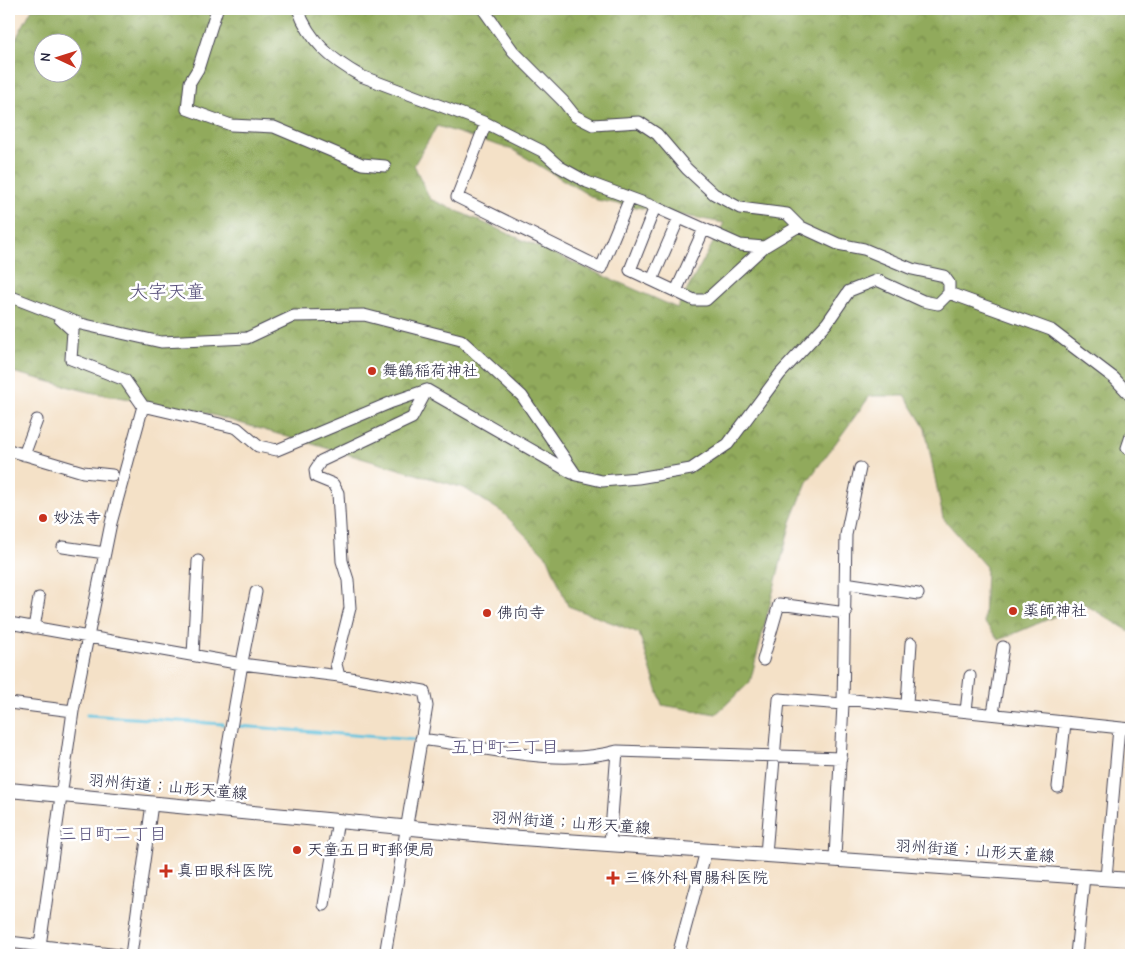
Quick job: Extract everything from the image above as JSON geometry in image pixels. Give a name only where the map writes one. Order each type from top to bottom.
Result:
[{"type":"main road","name":"羽州街道；山形天童線","points":[[9,790],[610,844],[835,858],[1131,880]]},
{"type":"street","points":[[217,9],[198,69],[190,82],[187,109],[231,124],[274,127],[362,164],[385,166]]},
{"type":"street","points":[[298,9],[310,34],[324,52],[342,66],[361,76],[486,123],[542,151],[575,176],[655,207],[740,245],[764,247]]},
{"type":"street","points":[[54,314],[73,331],[70,359],[125,380],[143,406],[237,428],[258,446],[276,450],[392,402],[427,390],[576,475],[602,481],[638,478],[691,469],[728,444],[780,374],[827,323],[850,291],[877,280],[923,301],[938,304],[949,293],[949,283],[944,276],[912,269],[864,249],[838,244],[799,226],[787,214],[740,208],[714,194],[687,169],[657,134],[639,122],[594,125],[575,116],[564,100],[513,51],[482,9]]},
{"type":"street","points":[[486,123],[457,197],[600,268],[630,198]]},
{"type":"street","points":[[655,207],[630,270],[694,300],[706,300],[764,247],[799,226]]},
{"type":"street","points":[[652,280],[679,218]]},
{"type":"street","points":[[676,292],[704,229]]},
{"type":"street","points":[[949,293],[1051,330],[1102,369],[1131,396]]},
{"type":"street","points":[[9,296],[80,324],[162,342],[247,338],[294,316],[364,315],[461,340],[522,396],[576,475]]},
{"type":"street","points":[[339,676],[336,664],[350,608],[348,580],[342,561],[338,493],[333,484],[316,477],[315,470],[322,461],[412,418],[427,390]]},
{"type":"street","points":[[40,946],[73,711],[111,523],[143,406]]},
{"type":"street","points":[[24,455],[37,420]]},
{"type":"street","points":[[1127,448],[1131,436]]},
{"type":"street","points":[[9,450],[83,472],[112,475]]},
{"type":"street","points":[[835,858],[844,701],[846,535],[860,468]]},
{"type":"street","points":[[63,547],[105,553]]},
{"type":"street","points":[[193,655],[198,561]]},
{"type":"street","points":[[845,583],[918,594]]},
{"type":"street","points":[[217,810],[256,592]]},
{"type":"street","points":[[34,628],[39,598]]},
{"type":"street","points":[[763,660],[779,604],[846,613]]},
{"type":"street","points":[[9,623],[89,638],[242,663],[339,676],[424,691],[427,706],[405,827],[385,955]]},
{"type":"street","points":[[907,704],[911,643]]},
{"type":"street","points":[[993,714],[1003,646]]},
{"type":"street","points":[[966,711],[970,676]]},
{"type":"street","points":[[766,854],[779,698],[907,704],[1131,729]]},
{"type":"street","points":[[9,703],[73,711]]},
{"type":"street","points":[[1058,787],[1065,723]]},
{"type":"street","points":[[1106,878],[1119,728]]},
{"type":"street","points":[[421,739],[548,756],[602,756],[617,752],[775,754],[842,758]]},
{"type":"street","points":[[610,844],[617,752]]},
{"type":"street","points":[[131,955],[152,804]]},
{"type":"street","points":[[324,905],[338,820]]},
{"type":"street","points":[[678,955],[706,851]]},
{"type":"street","points":[[1076,955],[1084,877]]},
{"type":"street","points":[[9,942],[119,955]]},
{"type":"green space","points":[[32,9],[1131,9],[1131,632],[1084,604],[999,640],[984,622],[986,567],[943,518],[925,428],[905,396],[870,396],[807,482],[791,522],[750,682],[716,714],[662,705],[639,633],[568,606],[548,558],[502,512],[464,488],[195,410],[89,392],[9,371],[9,47],[13,44]],"holes":[[[437,126],[513,150],[597,200],[724,223],[677,308],[430,199],[414,165]]]},
{"type":"waterway","points":[[87,715],[223,724]]},
{"type":"waterway","points":[[239,726],[415,740]]},
{"type":"place","name":"舞鶴稲荷神社","points":[[372,371]]},
{"type":"place","name":"妙法寺","points":[[43,518]]},
{"type":"place","name":"薬師神社","points":[[1013,611]]},
{"type":"place","name":"佛向寺","points":[[487,613]]},
{"type":"place","name":"天童五日町郵便局","points":[[297,850]]},
{"type":"place","name":"真田眼科医院","points":[[166,871]]},
{"type":"place","name":"三條外科胃腸科医院","points":[[613,878]]},
{"type":"district","name":"大字天童","points":[[167,292]]},
{"type":"district","name":"五日町二丁目","points":[[505,747]]},
{"type":"district","name":"三日町二丁目","points":[[113,834]]}]
